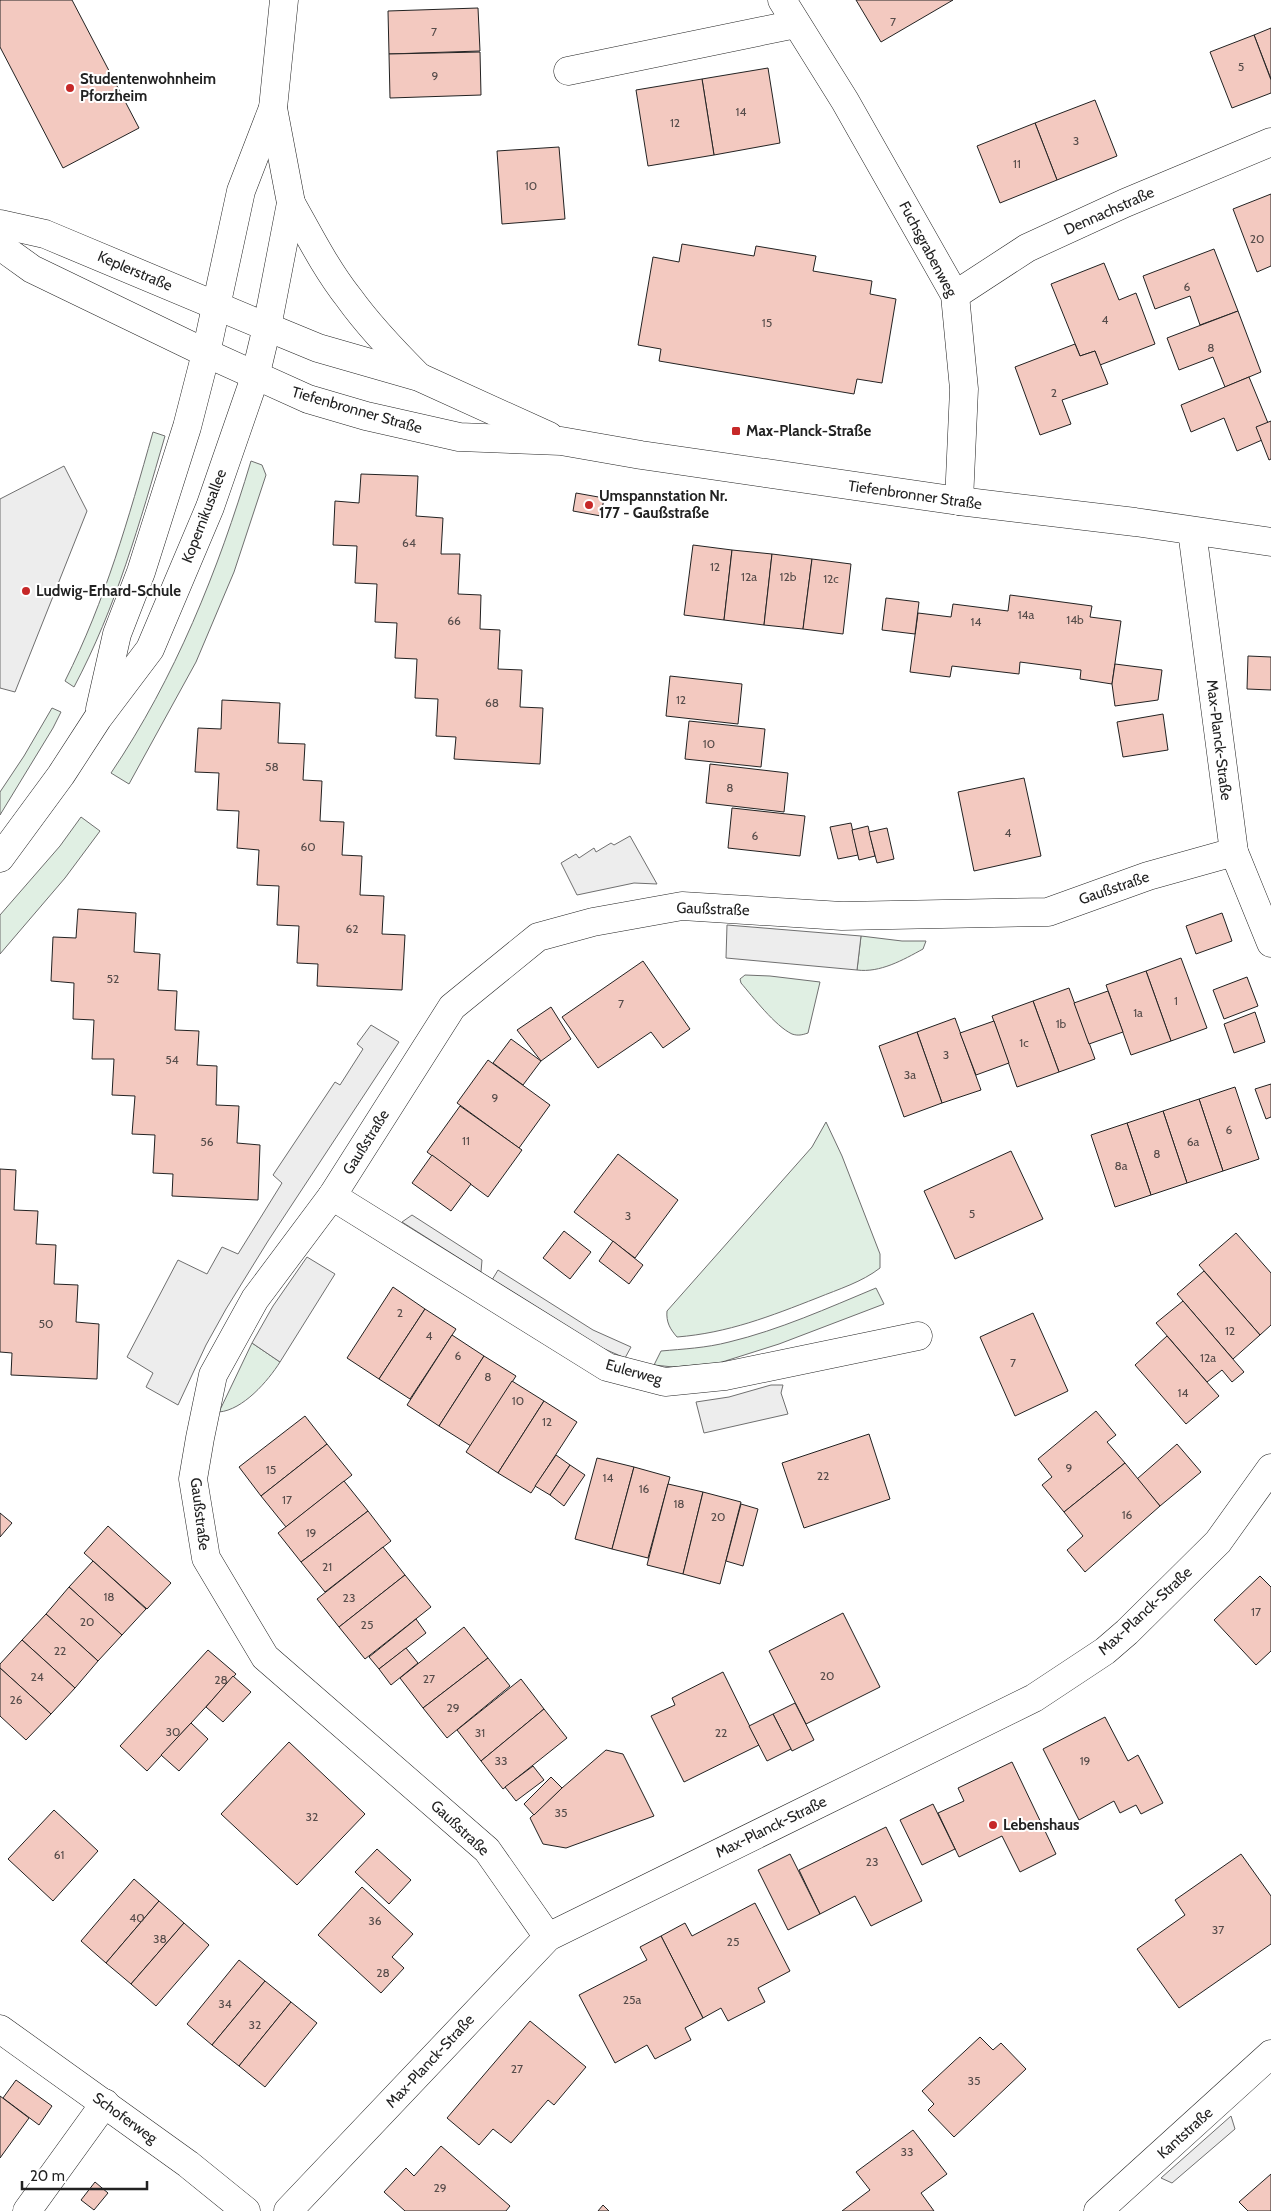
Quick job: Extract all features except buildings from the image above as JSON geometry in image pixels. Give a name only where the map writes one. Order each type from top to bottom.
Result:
[{"type":"street","points":[[0,246],[32,269],[206,353],[241,191],[273,108],[284,0]]},
{"type":"street","name":"Fuchsgrabenweg","points":[[782,0],[850,110],[955,295],[964,390],[959,501]]},
{"type":"street","points":[[568,70],[796,24]]},
{"type":"street","points":[[273,108],[290,203],[322,259],[348,298],[379,336],[419,377]]},
{"type":"street","name":"Dennachstraße","points":[[955,295],[1028,248],[1126,203],[1271,142]]},
{"type":"street","points":[[266,327],[290,203]]},
{"type":"street","name":"Keplerstraße","points":[[0,224],[45,234],[266,327]]},
{"type":"street","name":"Kopernikusallee","points":[[0,858],[61,775],[98,718],[150,649],[210,507],[255,377],[266,327]]},
{"type":"street","name":"Tiefenbronner Straße","points":[[266,327],[318,348],[419,377],[561,441]]},
{"type":"street","name":"Kopernikusallee","points":[[98,718],[117,634],[141,572],[178,454],[206,353]]},
{"type":"street","name":"Tiefenbronner Straße","points":[[206,353],[255,377],[324,404],[366,416],[459,437],[561,441],[641,456],[959,501],[1271,542]]},
{"type":"street","name":"Max-Planck-Straße","points":[[1192,531],[1234,852],[1271,943]]},
{"type":"street","name":"Gaußstraße","points":[[548,1937],[487,1850],[266,1657],[206,1558],[193,1479],[212,1375],[255,1299],[332,1196],[452,1007],[538,937],[593,922],[682,906],[842,916],[1048,912],[1148,876],[1234,852]]},
{"type":"street","name":"Eulerweg","points":[[332,1196],[608,1367],[665,1382],[725,1376],[918,1336]]},
{"type":"street","name":"Max-Planck-Straße","points":[[288,2211],[548,1937],[1034,1698],[1105,1651],[1127,1632],[1218,1542],[1271,1468]]},
{"type":"street","name":"Schoferweg","points":[[0,2029],[188,2164],[246,2211]]},
{"type":"street","name":"Kantstraße","points":[[1098,2211],[1271,2054]]},
{"type":"street","points":[[27,2211],[105,2103]]},
{"type":"green space","points":[[153,432],[165,436],[136,532],[115,596],[74,687],[65,681],[93,620],[115,559]]},
{"type":"green space","points":[[251,461],[262,465],[266,475],[234,572],[196,662],[129,784],[111,773],[155,700],[193,623],[224,543]]},
{"type":"green space","points":[[52,708],[61,712],[0,815],[0,792]]},
{"type":"green space","points":[[81,817],[100,831],[65,878],[0,954],[0,915],[60,846]]},
{"type":"green space","points":[[861,936],[902,941],[926,941],[923,949],[891,965],[874,970],[857,970]]},
{"type":"green space","points":[[745,975],[820,982],[808,1033],[792,1034],[779,1025],[741,983],[740,979]]},
{"type":"green space","points":[[826,1122],[842,1156],[880,1254],[880,1268],[850,1285],[766,1317],[732,1328],[677,1337],[669,1325],[667,1311],[812,1147]]},
{"type":"green space","points":[[876,1288],[884,1304],[779,1344],[719,1363],[673,1367],[654,1365],[661,1351],[712,1346],[748,1337],[803,1318]]},
{"type":"green space","points":[[252,1343],[280,1362],[262,1386],[246,1400],[228,1410],[219,1412]]},
{"type":"shaded area","points":[[64,466],[87,511],[15,692],[0,688],[0,499]]},
{"type":"shaded area","points":[[630,836],[657,884],[634,883],[577,895],[561,863],[576,854],[579,858],[594,848],[596,852],[611,843],[614,845]]},
{"type":"shaded area","points":[[727,925],[861,936],[857,970],[726,958]]},
{"type":"shaded area","points":[[371,1025],[399,1042],[268,1241],[226,1309],[206,1345],[178,1405],[146,1387],[153,1373],[127,1357],[178,1260],[207,1274],[222,1247],[238,1254],[282,1183],[273,1175],[335,1082],[340,1085],[363,1049],[357,1044]]},
{"type":"shaded area","points":[[412,1215],[482,1260],[481,1272],[402,1222]]},
{"type":"shaded area","points":[[307,1257],[335,1274],[280,1362],[252,1343],[273,1306]]},
{"type":"shaded area","points":[[498,1270],[593,1330],[631,1347],[625,1358],[600,1347],[492,1280]]},
{"type":"shaded area","points":[[771,1385],[783,1385],[781,1393],[788,1414],[704,1433],[696,1402],[729,1397]]},
{"type":"shaded area","points":[[1231,2116],[1235,2129],[1172,2183],[1161,2178]]},
{"type":"place","name":"Studentenwohnheim Pforzheim","points":[[70,88]]},
{"type":"place","name":"Max-Planck-Straße","points":[[736,431]]},
{"type":"place","name":"Umspannstation Nr. 177 - Gaußstraße","points":[[589,505]]},
{"type":"place","name":"Ludwig-Erhard-Schule","points":[[26,591]]},
{"type":"place","name":"Lebenshaus","points":[[993,1825]]}]
